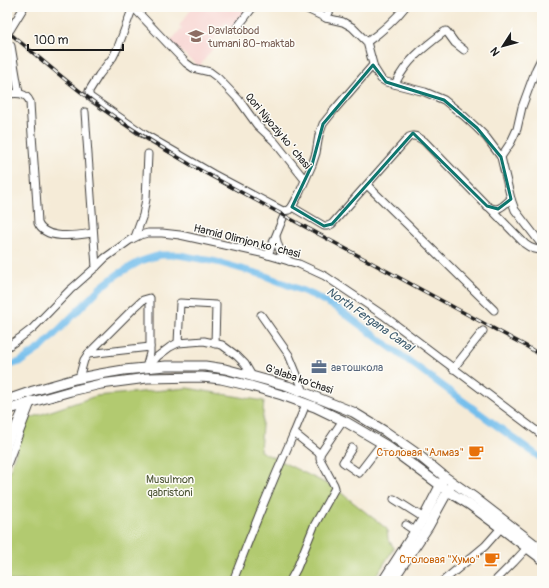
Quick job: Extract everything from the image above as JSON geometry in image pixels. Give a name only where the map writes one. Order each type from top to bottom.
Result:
[{"type":"main road","name":"G'alaba ko'chasi","points":[[7,400],[79,378],[106,373],[172,366],[205,366],[225,369],[288,386],[353,412],[386,432],[416,453],[449,480],[475,498],[542,550]]},
{"type":"main road","name":"G'alaba ko'chasi","points":[[7,410],[71,391],[101,384],[147,378],[182,376],[202,377],[221,379],[267,390],[306,404],[343,420],[382,443],[470,505],[542,559]]},
{"type":"main road","points":[[383,581],[449,480]]},
{"type":"main road","points":[[392,581],[428,527],[444,488]]},
{"type":"street","points":[[7,28],[10,30],[24,7]]},
{"type":"street","points":[[133,7],[118,47],[113,57],[99,74],[89,91],[90,97],[142,133],[213,174],[283,210],[289,210],[292,207],[305,180]]},
{"type":"street","name":"Qori Niyoziy koʻchasi","points":[[133,7],[186,63],[193,68],[210,72],[231,91],[257,125],[274,141],[305,180],[316,153],[323,124],[373,65]]},
{"type":"street","points":[[236,29],[253,7]]},
{"type":"street","points":[[326,18],[332,7]]},
{"type":"street","points":[[367,42],[383,30],[405,7]]},
{"type":"street","points":[[307,8],[326,18],[343,22],[352,27],[367,42],[373,65],[381,78],[386,82],[425,92],[444,100],[464,116],[486,137],[501,157],[515,210],[542,245]]},
{"type":"street","points":[[395,84],[400,73],[411,59],[446,31],[455,43],[464,50]]},
{"type":"street","points":[[11,46],[18,93]]},
{"type":"street","points":[[501,157],[511,142],[517,129],[522,107],[542,57]]},
{"type":"street","points":[[7,94],[18,93],[25,95],[28,97],[30,102],[38,223],[40,227],[46,232],[62,236],[93,233]]},
{"type":"street","points":[[85,112],[96,267]]},
{"type":"street","points":[[292,207],[324,226],[332,224],[409,137],[414,136],[424,142],[525,244],[529,247],[542,250]]},
{"type":"street","points":[[136,237],[146,199],[148,154]]},
{"type":"street","points":[[367,185],[494,310]]},
{"type":"street","points":[[487,206],[493,209],[498,209],[511,199]]},
{"type":"street","points":[[268,256],[283,218]]},
{"type":"street","name":"Hamid Olimjon koʻchasi","points":[[7,347],[33,328],[70,290],[117,249],[130,240],[148,233],[180,235],[299,264],[325,276],[382,315],[542,435]]},
{"type":"street","points":[[276,235],[277,245],[280,251],[290,262]]},
{"type":"street","points":[[79,378],[84,360],[88,354],[143,300],[150,298],[150,353],[147,368]]},
{"type":"street","points":[[178,343],[180,303],[216,305],[215,344]]},
{"type":"street","points":[[261,315],[289,355],[304,392]]},
{"type":"street","points":[[453,369],[483,330]]},
{"type":"street","points":[[147,368],[158,356],[178,343],[204,342],[222,345],[245,364],[252,376]]},
{"type":"street","points":[[88,354],[150,347]]},
{"type":"street","points":[[7,446],[33,391]]},
{"type":"street","points":[[7,465],[28,403]]},
{"type":"street","points":[[233,581],[256,521],[306,404]]},
{"type":"street","points":[[290,581],[297,568],[314,526],[335,488],[320,459],[320,454],[343,420]]},
{"type":"street","points":[[294,433],[320,454]]},
{"type":"street","points":[[352,448],[343,462],[359,473],[382,443]]},
{"type":"street","points":[[394,499],[424,518]]},
{"type":"street","points":[[406,525],[415,531]]},
{"type":"street","points":[[444,581],[485,546],[501,528]]},
{"type":"street","points":[[495,581],[520,560],[527,548]]},
{"type":"highlighted area","points":[[373,65],[386,82],[444,100],[477,128],[501,157],[511,199],[498,209],[487,206],[413,133],[332,224],[324,226],[292,207],[312,165],[323,124]]},
{"type":"shaded area","name":"Davlatobod tumani 80-maktab","points":[[193,7],[252,7],[233,30],[225,23],[212,41],[216,44],[199,67],[170,42],[182,28],[179,26]]},
{"type":"green space","name":"Musulmon qabristoni","points":[[187,388],[264,401],[260,451],[335,488],[387,529],[388,539],[394,548],[373,581],[7,581],[7,479],[27,419],[96,396]]},
{"type":"waterway","name":"North Fergana Canal","points":[[7,366],[20,362],[42,347],[101,287],[118,274],[141,261],[160,255],[179,255],[217,262],[263,275],[313,295],[337,308],[542,459]]},
{"type":"railway","points":[[7,31],[96,103],[129,127],[191,165],[542,356]]},
{"type":"place","name":"Davlatobod tumani 80-maktab","points":[[196,36]]},
{"type":"place","name":"автошкола","points":[[319,367]]},
{"type":"place","name":"Столовая \"Алмаз\"","points":[[476,452]]},
{"type":"place","name":"Столовая \"Хумо\"","points":[[492,559]]}]
